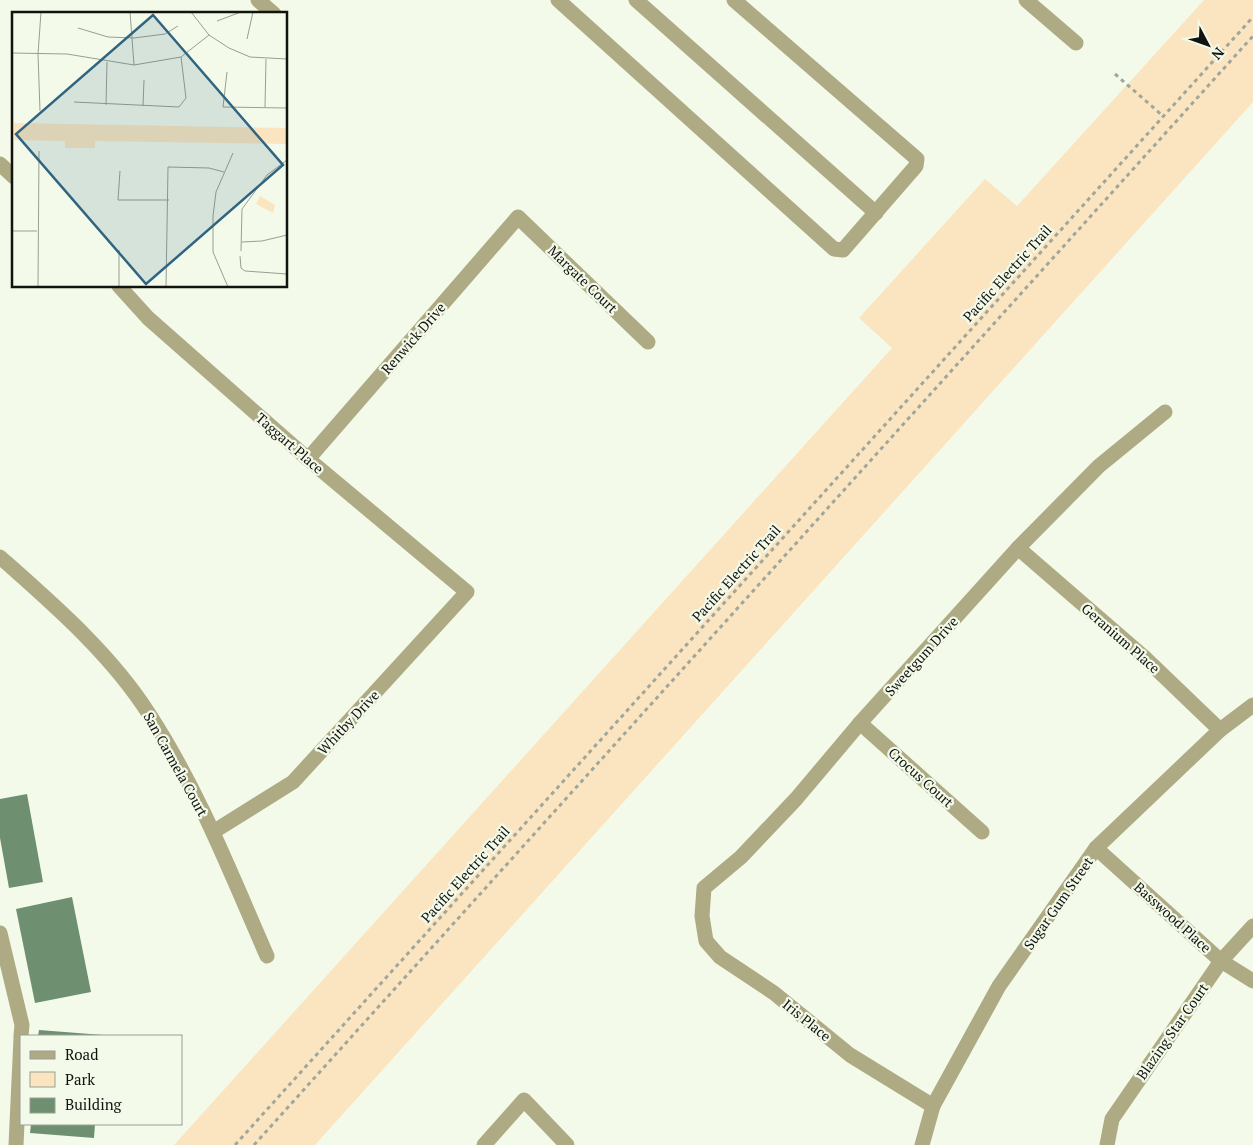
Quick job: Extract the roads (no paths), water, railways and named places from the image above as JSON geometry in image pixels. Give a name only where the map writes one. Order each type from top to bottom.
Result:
[{"type":"street","points":[[258,0],[272,12]]},
{"type":"street","points":[[558,0],[834,249],[843,250],[916,166],[917,159],[734,0]]},
{"type":"street","points":[[636,0],[876,213]]},
{"type":"street","points":[[1026,0],[1076,43]]},
{"type":"street","points":[[0,164],[12,176]]},
{"type":"street","name":"Margate Court","points":[[518,217],[648,342]]},
{"type":"street","name":"Renwick Drive","points":[[308,459],[518,217]]},
{"type":"street","name":"Taggart Place","points":[[121,288],[148,318],[308,459],[467,592]]},
{"type":"street","name":"Sweetgum Drive","points":[[702,916],[704,888],[742,857],[796,799],[860,723],[1018,548],[1099,466],[1165,412]]},
{"type":"street","name":"Geranium Place","points":[[1018,548],[1145,658],[1220,730]]},
{"type":"street","name":"San Carmela Court","points":[[0,557],[48,599],[101,653],[149,713],[181,769],[212,832],[267,956]]},
{"type":"street","name":"Whitby Drive","points":[[212,832],[293,782],[467,592]]},
{"type":"street","name":"Sugar Gum Street","points":[[922,1145],[933,1106],[999,986],[1096,848],[1220,730],[1253,705]]},
{"type":"street","name":"Crocus Court","points":[[860,723],[982,832]]},
{"type":"street","name":"Basswood Place","points":[[1096,848],[1221,961],[1253,981]]},
{"type":"street","name":"Iris Place","points":[[702,916],[706,941],[720,957],[774,994],[850,1055],[933,1106]]},
{"type":"street","name":"Blazing Star Court","points":[[1107,1145],[1112,1119],[1221,961],[1253,926]]},
{"type":"street","points":[[0,933],[22,1025],[21,1035]]},
{"type":"street","points":[[16,1145],[20,1059]]},
{"type":"street","points":[[484,1145],[524,1100],[566,1145]]}]
